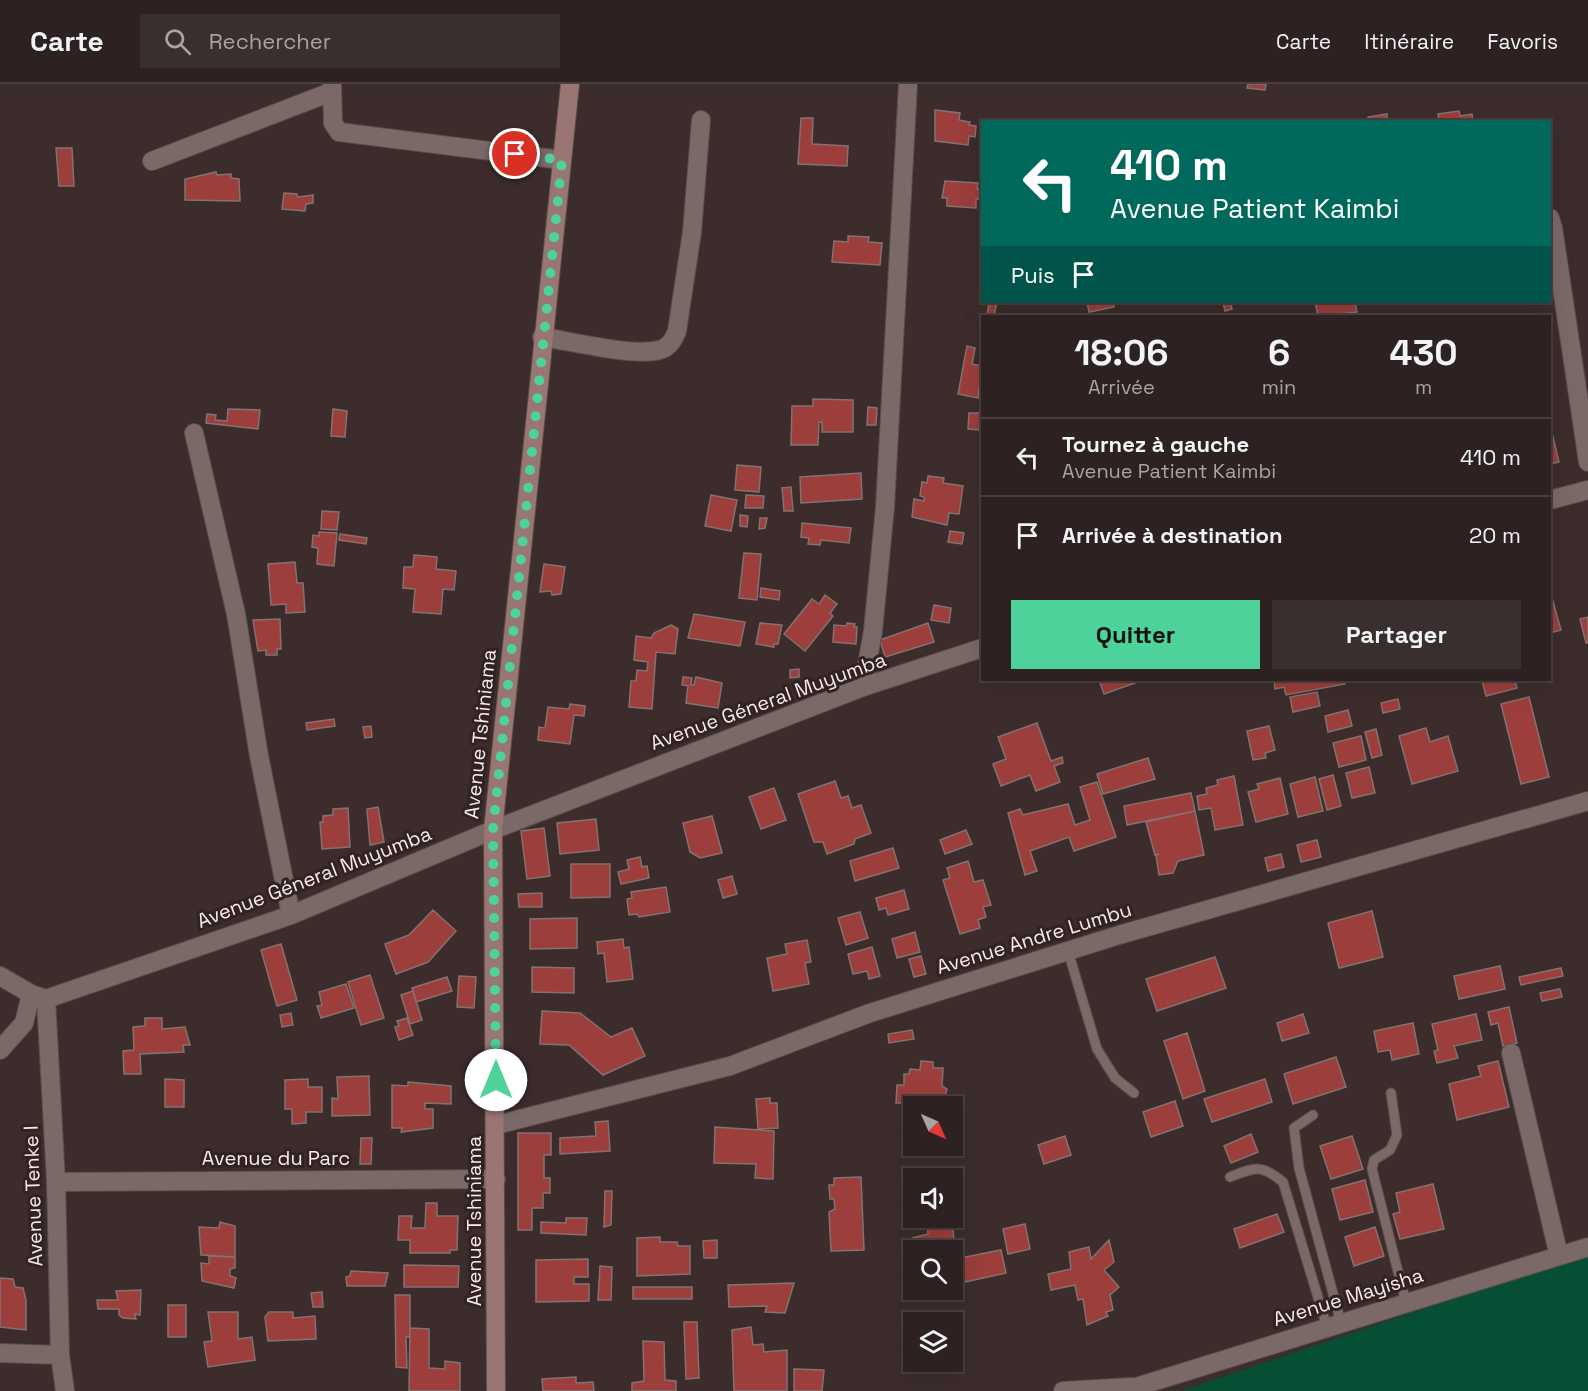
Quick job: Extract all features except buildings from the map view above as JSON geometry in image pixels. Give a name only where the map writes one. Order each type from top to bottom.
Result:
[{"type":"street","name":"Avenue Tshiniama","points":[[496,1391],[493,830],[542,337],[570,84]]},
{"type":"street","points":[[864,687],[873,631],[885,507],[908,84]]},
{"type":"street","points":[[152,161],[332,88],[333,123],[339,132],[562,160]]},
{"type":"street","points":[[542,337],[643,352],[661,350],[673,341],[677,331],[692,232],[701,120]]},
{"type":"street","points":[[1551,221],[1588,462]]},
{"type":"street","points":[[194,433],[236,614],[259,756],[291,915]]},
{"type":"street","points":[[1551,500],[1588,490]]},
{"type":"street","name":"Avenue Géneral Muyumba","points":[[38,996],[291,915],[493,830],[864,687],[981,648]]},
{"type":"street","name":"Avenue Andre Lumbu","points":[[496,1125],[730,1066],[870,1013],[1068,951],[1588,801]]},
{"type":"street","points":[[0,976],[38,996],[24,1023],[0,1050]]},
{"type":"street","name":"Avenue Tenke I","points":[[38,996],[56,1182],[60,1355],[65,1391]]},
{"type":"street","points":[[1511,1053],[1558,1256]]},
{"type":"street","name":"Avenue du Parc","points":[[56,1182],[496,1179]]},
{"type":"street","name":"Avenue Mayisha","points":[[1126,1389],[1172,1383],[1334,1325],[1588,1247]]},
{"type":"street","points":[[0,1353],[60,1355]]},
{"type":"street","points":[[1063,1391],[1126,1389]]},
{"type":"lane","points":[[1068,951],[1097,1050],[1115,1078],[1134,1093]]},
{"type":"lane","points":[[1391,1093],[1397,1135],[1390,1150],[1374,1160],[1372,1169],[1406,1303]]},
{"type":"lane","points":[[1313,1115],[1294,1128],[1299,1168],[1334,1325]]},
{"type":"lane","points":[[1230,1177],[1255,1168],[1269,1171],[1282,1182],[1334,1325]]},
{"type":"green space","points":[[1588,1253],[1588,1391],[1181,1391]]},
{"type":"route","points":[[496,1080],[493,830],[562,160],[515,154]]}]
